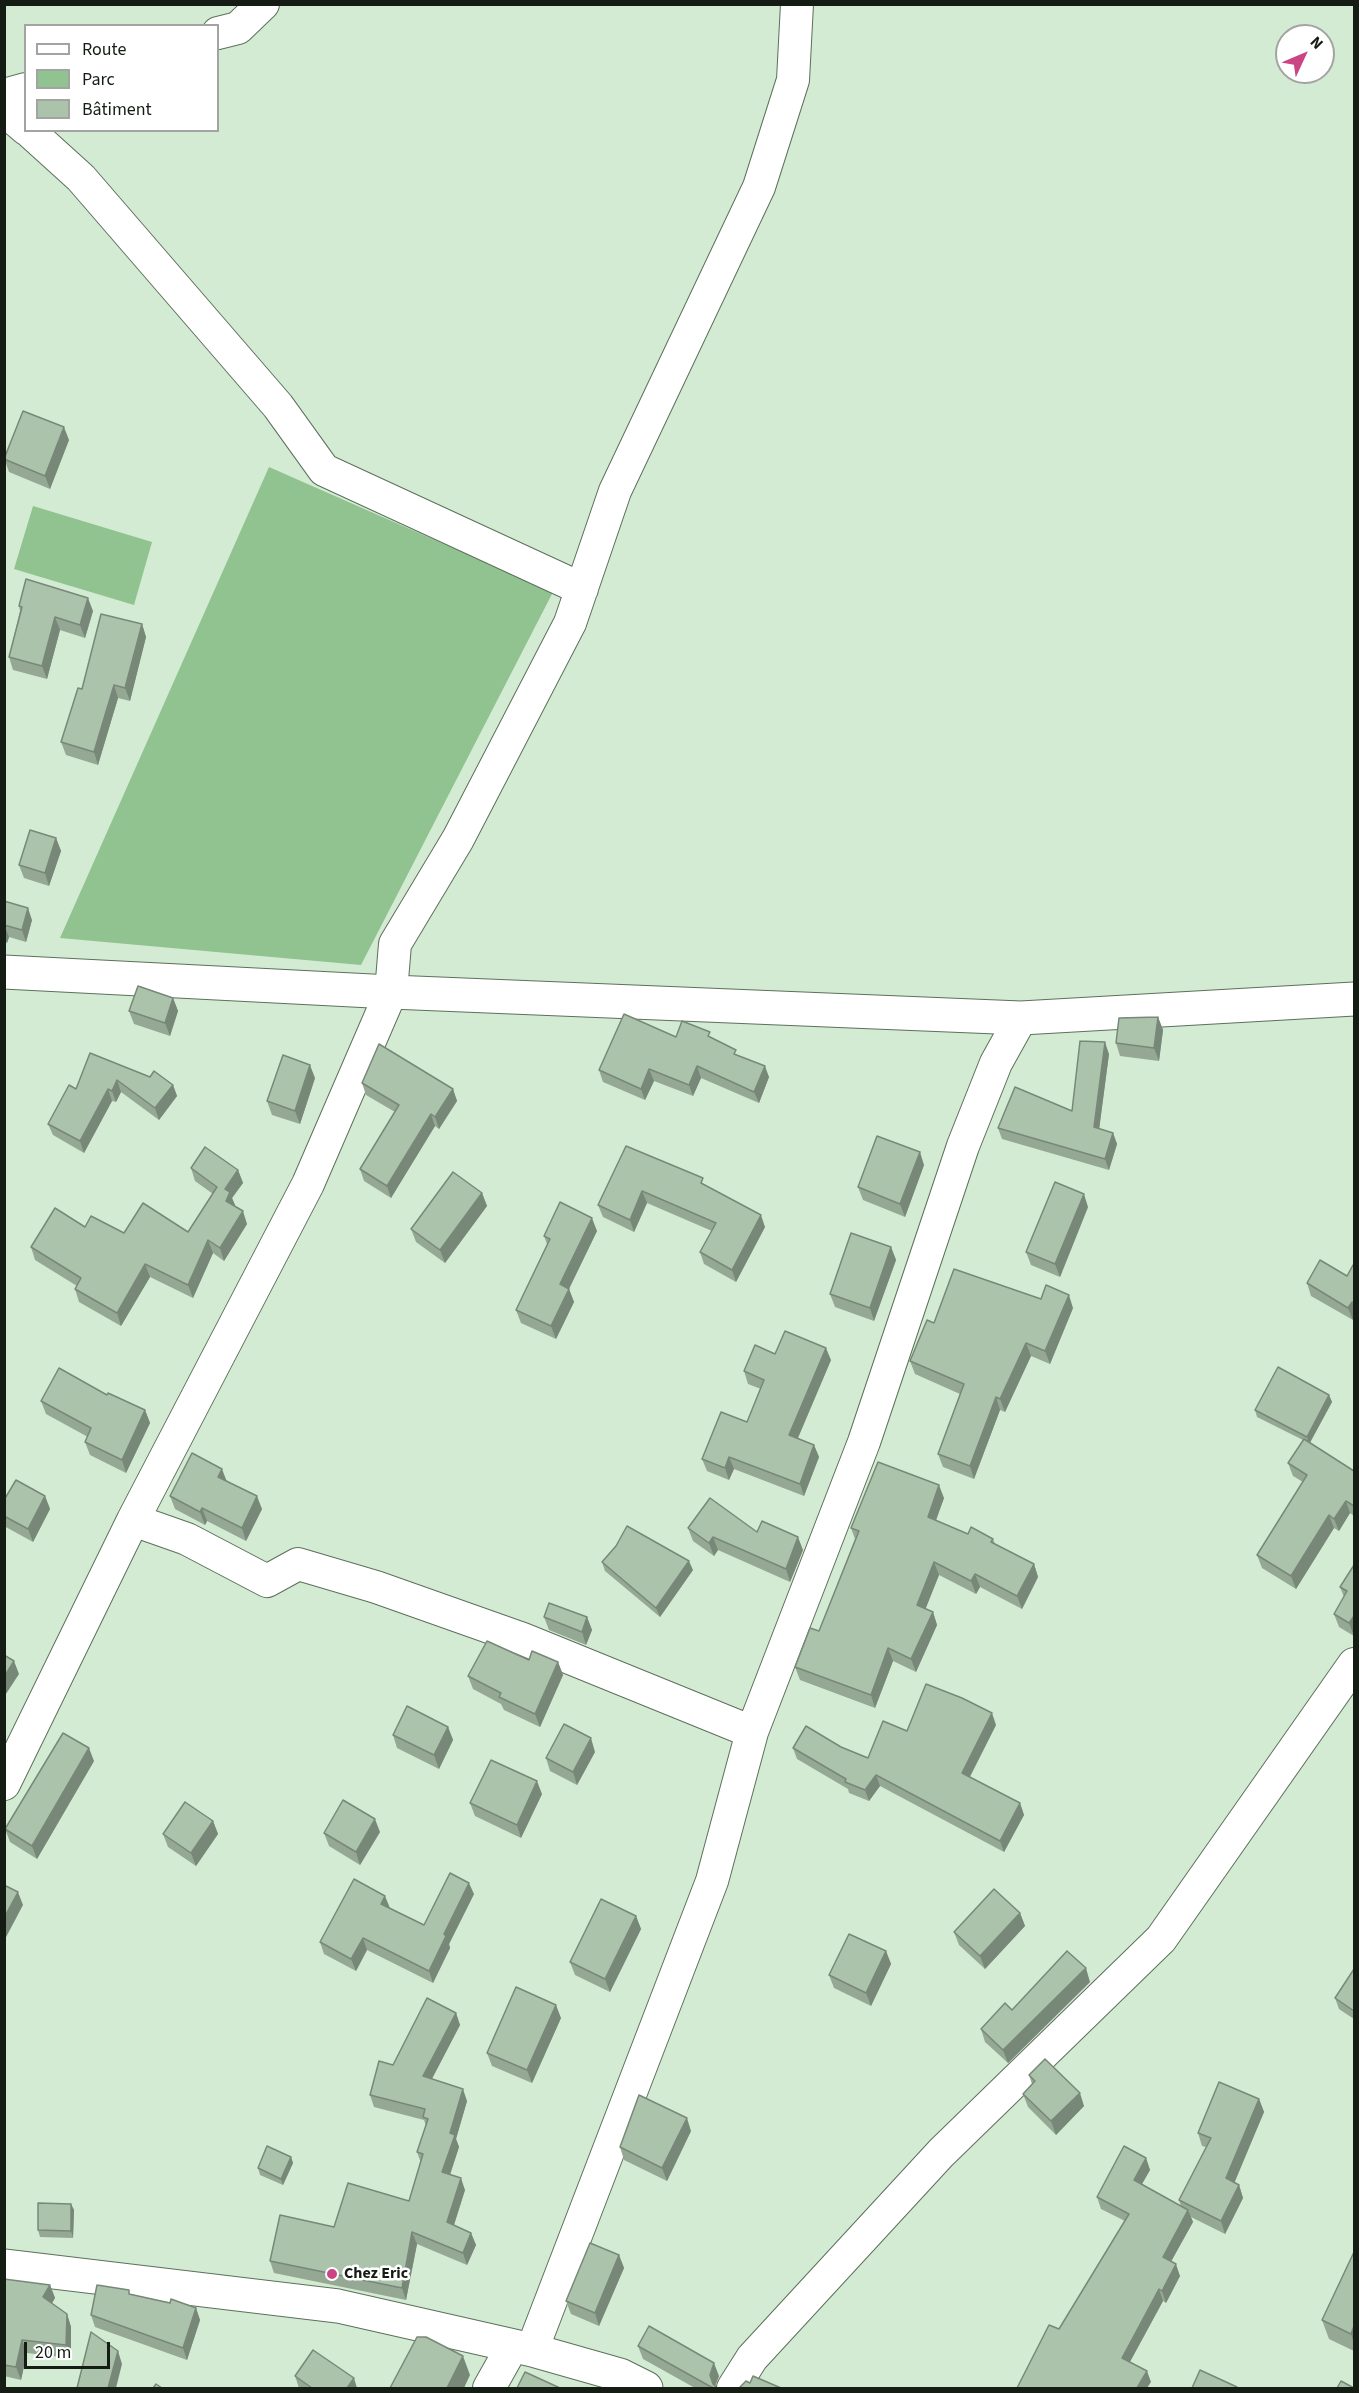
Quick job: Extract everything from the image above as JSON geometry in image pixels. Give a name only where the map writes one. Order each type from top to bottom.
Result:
[{"type":"street","points":[[219,33],[238,28],[263,4]]},
{"type":"street","points":[[4,1784],[133,1520],[308,1184],[391,992],[395,944],[458,839],[570,623],[615,490],[759,187],[793,80],[797,4]]},
{"type":"street","points":[[4,95],[24,90]]},
{"type":"street","points":[[4,110],[24,127]]},
{"type":"street","points":[[29,132],[81,177],[278,406],[324,470],[582,589]]},
{"type":"street","points":[[4,972],[391,992],[1021,1018],[1354,999]]},
{"type":"street","points":[[489,2388],[522,2349],[712,1881],[752,1732],[864,1442],[963,1146],[996,1064],[1021,1018]]},
{"type":"street","points":[[133,1520],[187,1539],[267,1581],[298,1564],[376,1587],[523,1639],[752,1732]]},
{"type":"street","points":[[733,2388],[752,2358],[941,2153],[1161,1939],[1354,1664]]},
{"type":"street","points":[[4,2266],[338,2306],[522,2349],[620,2375],[646,2388]]},
{"type":"green space","points":[[269,467],[553,592],[361,965],[60,938]]},
{"type":"green space","points":[[33,506],[152,542],[134,605],[14,569]]},
{"type":"building","points":[[23,411],[64,427],[45,476],[4,459]]},
{"type":"building","points":[[26,579],[88,598],[80,625],[55,617],[42,666],[9,657],[22,607],[19,606]]},
{"type":"building","points":[[101,614],[142,624],[125,688],[114,685],[94,752],[61,742],[78,688],[82,689]]},
{"type":"building","points":[[30,830],[56,838],[45,873],[19,865]]},
{"type":"building","points":[[4,901],[28,908],[22,930],[4,925]]},
{"type":"building","points":[[138,986],[173,998],[165,1023],[129,1011]]},
{"type":"building","points":[[624,1014],[676,1037],[682,1021],[710,1032],[708,1036],[736,1050],[734,1054],[765,1066],[754,1092],[697,1066],[689,1085],[649,1069],[641,1089],[599,1070]]},
{"type":"building","points":[[1158,1017],[1154,1048],[1116,1043],[1119,1018]]},
{"type":"building","points":[[1080,1041],[1105,1042],[1094,1127],[1113,1133],[1105,1159],[998,1128],[1015,1087],[1072,1111]]},
{"type":"building","points":[[379,1044],[453,1089],[435,1117],[431,1114],[387,1186],[360,1169],[399,1105],[362,1083]]},
{"type":"building","points":[[90,1053],[150,1077],[154,1071],[173,1085],[155,1108],[117,1080],[112,1091],[108,1089],[80,1141],[48,1124],[69,1085],[76,1089]]},
{"type":"building","points":[[283,1055],[310,1065],[295,1111],[267,1101]]},
{"type":"building","points":[[877,1136],[920,1152],[900,1204],[858,1187]]},
{"type":"building","points":[[626,1146],[703,1178],[701,1183],[761,1215],[732,1270],[700,1252],[716,1223],[642,1191],[630,1220],[598,1205]]},
{"type":"building","points":[[205,1147],[238,1170],[225,1189],[230,1192],[226,1201],[243,1211],[220,1248],[208,1240],[188,1285],[145,1264],[117,1313],[75,1289],[81,1278],[31,1247],[55,1208],[85,1227],[91,1216],[124,1233],[143,1203],[188,1232],[217,1187],[191,1168]]},
{"type":"building","points":[[453,1172],[482,1193],[440,1250],[411,1229]]},
{"type":"building","points":[[1055,1182],[1084,1194],[1055,1264],[1026,1252]]},
{"type":"building","points":[[560,1202],[592,1218],[560,1284],[569,1289],[551,1326],[516,1310],[550,1239],[544,1236]]},
{"type":"building","points":[[851,1233],[891,1247],[870,1308],[830,1294]]},
{"type":"building","points":[[1320,1260],[1347,1276],[1354,1266],[1354,1303],[1352,1302],[1348,1308],[1307,1283]]},
{"type":"building","points":[[954,1269],[1041,1299],[1046,1285],[1069,1295],[1045,1351],[1026,1343],[1000,1399],[996,1397],[970,1466],[938,1454],[964,1384],[910,1361],[927,1320],[934,1323]]},
{"type":"building","points":[[785,1331],[826,1348],[789,1435],[814,1445],[800,1484],[729,1457],[725,1468],[702,1459],[721,1412],[747,1422],[764,1380],[744,1371],[755,1345],[775,1354]]},
{"type":"building","points":[[1278,1367],[1329,1395],[1307,1437],[1255,1410]]},
{"type":"building","points":[[59,1368],[107,1395],[108,1393],[145,1410],[122,1460],[85,1442],[91,1428],[41,1401]]},
{"type":"building","points":[[1304,1439],[1354,1471],[1354,1506],[1346,1501],[1334,1519],[1329,1515],[1291,1576],[1257,1555],[1307,1475],[1288,1463]]},
{"type":"building","points":[[192,1453],[222,1469],[218,1477],[257,1496],[242,1528],[202,1508],[200,1512],[170,1496]]},
{"type":"building","points":[[878,1462],[939,1485],[928,1517],[968,1534],[971,1527],[993,1539],[991,1542],[1034,1564],[1017,1596],[975,1574],[971,1581],[934,1562],[917,1605],[933,1612],[911,1659],[888,1648],[871,1695],[795,1667],[810,1628],[819,1631],[859,1531],[851,1528]]},
{"type":"building","points":[[16,1480],[45,1496],[28,1529],[4,1516],[4,1500]]},
{"type":"building","points":[[710,1498],[757,1532],[762,1521],[798,1537],[786,1569],[713,1537],[709,1543],[688,1528]]},
{"type":"building","points":[[627,1526],[689,1561],[656,1608],[602,1562],[616,1546]]},
{"type":"building","points":[[1354,1565],[1354,1616],[1349,1623],[1334,1614],[1347,1591],[1340,1587]]},
{"type":"building","points":[[549,1603],[587,1617],[582,1632],[544,1617]]},
{"type":"building","points":[[487,1641],[529,1660],[532,1651],[558,1662],[535,1714],[499,1697],[501,1693],[468,1676]]},
{"type":"building","points":[[4,1655],[14,1661],[4,1677]]},
{"type":"building","points":[[926,1684],[992,1713],[962,1773],[1020,1803],[1000,1841],[876,1775],[865,1790],[845,1782],[846,1779],[793,1748],[806,1726],[841,1747],[868,1758],[883,1721],[907,1731]]},
{"type":"building","points":[[407,1706],[448,1727],[434,1755],[393,1735]]},
{"type":"building","points":[[564,1724],[591,1738],[573,1772],[546,1758]]},
{"type":"building","points":[[63,1733],[89,1748],[32,1846],[5,1829]]},
{"type":"building","points":[[491,1760],[537,1781],[517,1825],[470,1803]]},
{"type":"building","points":[[343,1800],[375,1819],[356,1852],[324,1833]]},
{"type":"building","points":[[185,1802],[213,1821],[191,1853],[163,1834]]},
{"type":"building","points":[[450,1873],[469,1883],[429,1971],[363,1938],[351,1959],[320,1942],[354,1879],[385,1896],[381,1904],[424,1925]]},
{"type":"building","points":[[4,1885],[18,1892],[4,1918]]},
{"type":"building","points":[[994,1889],[1020,1913],[980,1956],[954,1932]]},
{"type":"building","points":[[601,1899],[636,1916],[605,1979],[570,1962]]},
{"type":"building","points":[[849,1934],[886,1951],[866,1993],[829,1975]]},
{"type":"building","points":[[1067,1951],[1086,1968],[1003,2050],[981,2029],[1005,2003],[1012,2010]]},
{"type":"building","points":[[1354,1969],[1354,2011],[1335,1998]]},
{"type":"building","points":[[516,1987],[556,2005],[527,2070],[487,2053]]},
{"type":"building","points":[[427,1998],[456,2013],[423,2076],[463,2089],[450,2133],[455,2135],[442,2172],[461,2178],[447,2222],[471,2233],[463,2253],[412,2232],[402,2288],[270,2261],[280,2215],[334,2227],[348,2183],[409,2201],[423,2154],[417,2152],[428,2119],[423,2117],[425,2109],[370,2095],[379,2061],[393,2065]]},
{"type":"building","points":[[1045,2059],[1080,2093],[1051,2121],[1023,2094],[1035,2081],[1029,2075]]},
{"type":"building","points":[[1219,2082],[1259,2099],[1226,2178],[1239,2185],[1221,2221],[1179,2200],[1211,2138],[1198,2133]]},
{"type":"building","points":[[639,2095],[687,2118],[662,2168],[620,2147]]},
{"type":"building","points":[[267,2146],[291,2157],[281,2179],[258,2168]]},
{"type":"building","points":[[1124,2146],[1146,2158],[1134,2180],[1188,2210],[1163,2257],[1176,2264],[1162,2291],[1159,2289],[1122,2358],[1147,2371],[1137,2388],[1017,2388],[1049,2325],[1059,2329],[1129,2214],[1097,2197]]},
{"type":"building","points":[[38,2203],[71,2204],[71,2231],[38,2230]]},
{"type":"building","points":[[590,2243],[619,2255],[595,2313],[566,2301]]},
{"type":"building","points":[[1354,2252],[1354,2326],[1351,2334],[1322,2320]]},
{"type":"building","points":[[4,2279],[50,2285],[43,2297],[67,2314],[66,2345],[22,2340],[16,2367],[4,2365]]},
{"type":"building","points":[[97,2285],[129,2290],[129,2294],[170,2303],[171,2299],[196,2308],[183,2348],[91,2315]]},
{"type":"building","points":[[649,2326],[714,2363],[710,2375],[717,2388],[713,2388],[638,2346]]},
{"type":"building","points":[[91,2332],[118,2351],[108,2388],[77,2388]]},
{"type":"building","points":[[417,2337],[426,2337],[463,2356],[447,2388],[390,2388]]},
{"type":"building","points":[[313,2350],[354,2378],[347,2388],[312,2388],[295,2376]]},
{"type":"building","points":[[1200,2370],[1237,2387],[1192,2388]]},
{"type":"building","points":[[525,2372],[560,2388],[517,2388]]},
{"type":"building","points":[[753,2376],[781,2388],[739,2388],[746,2381],[750,2383]]},
{"type":"building","points":[[1341,2381],[1354,2388],[1337,2388]]},
{"type":"place","name":"Chez Eric","points":[[332,2274]]}]
